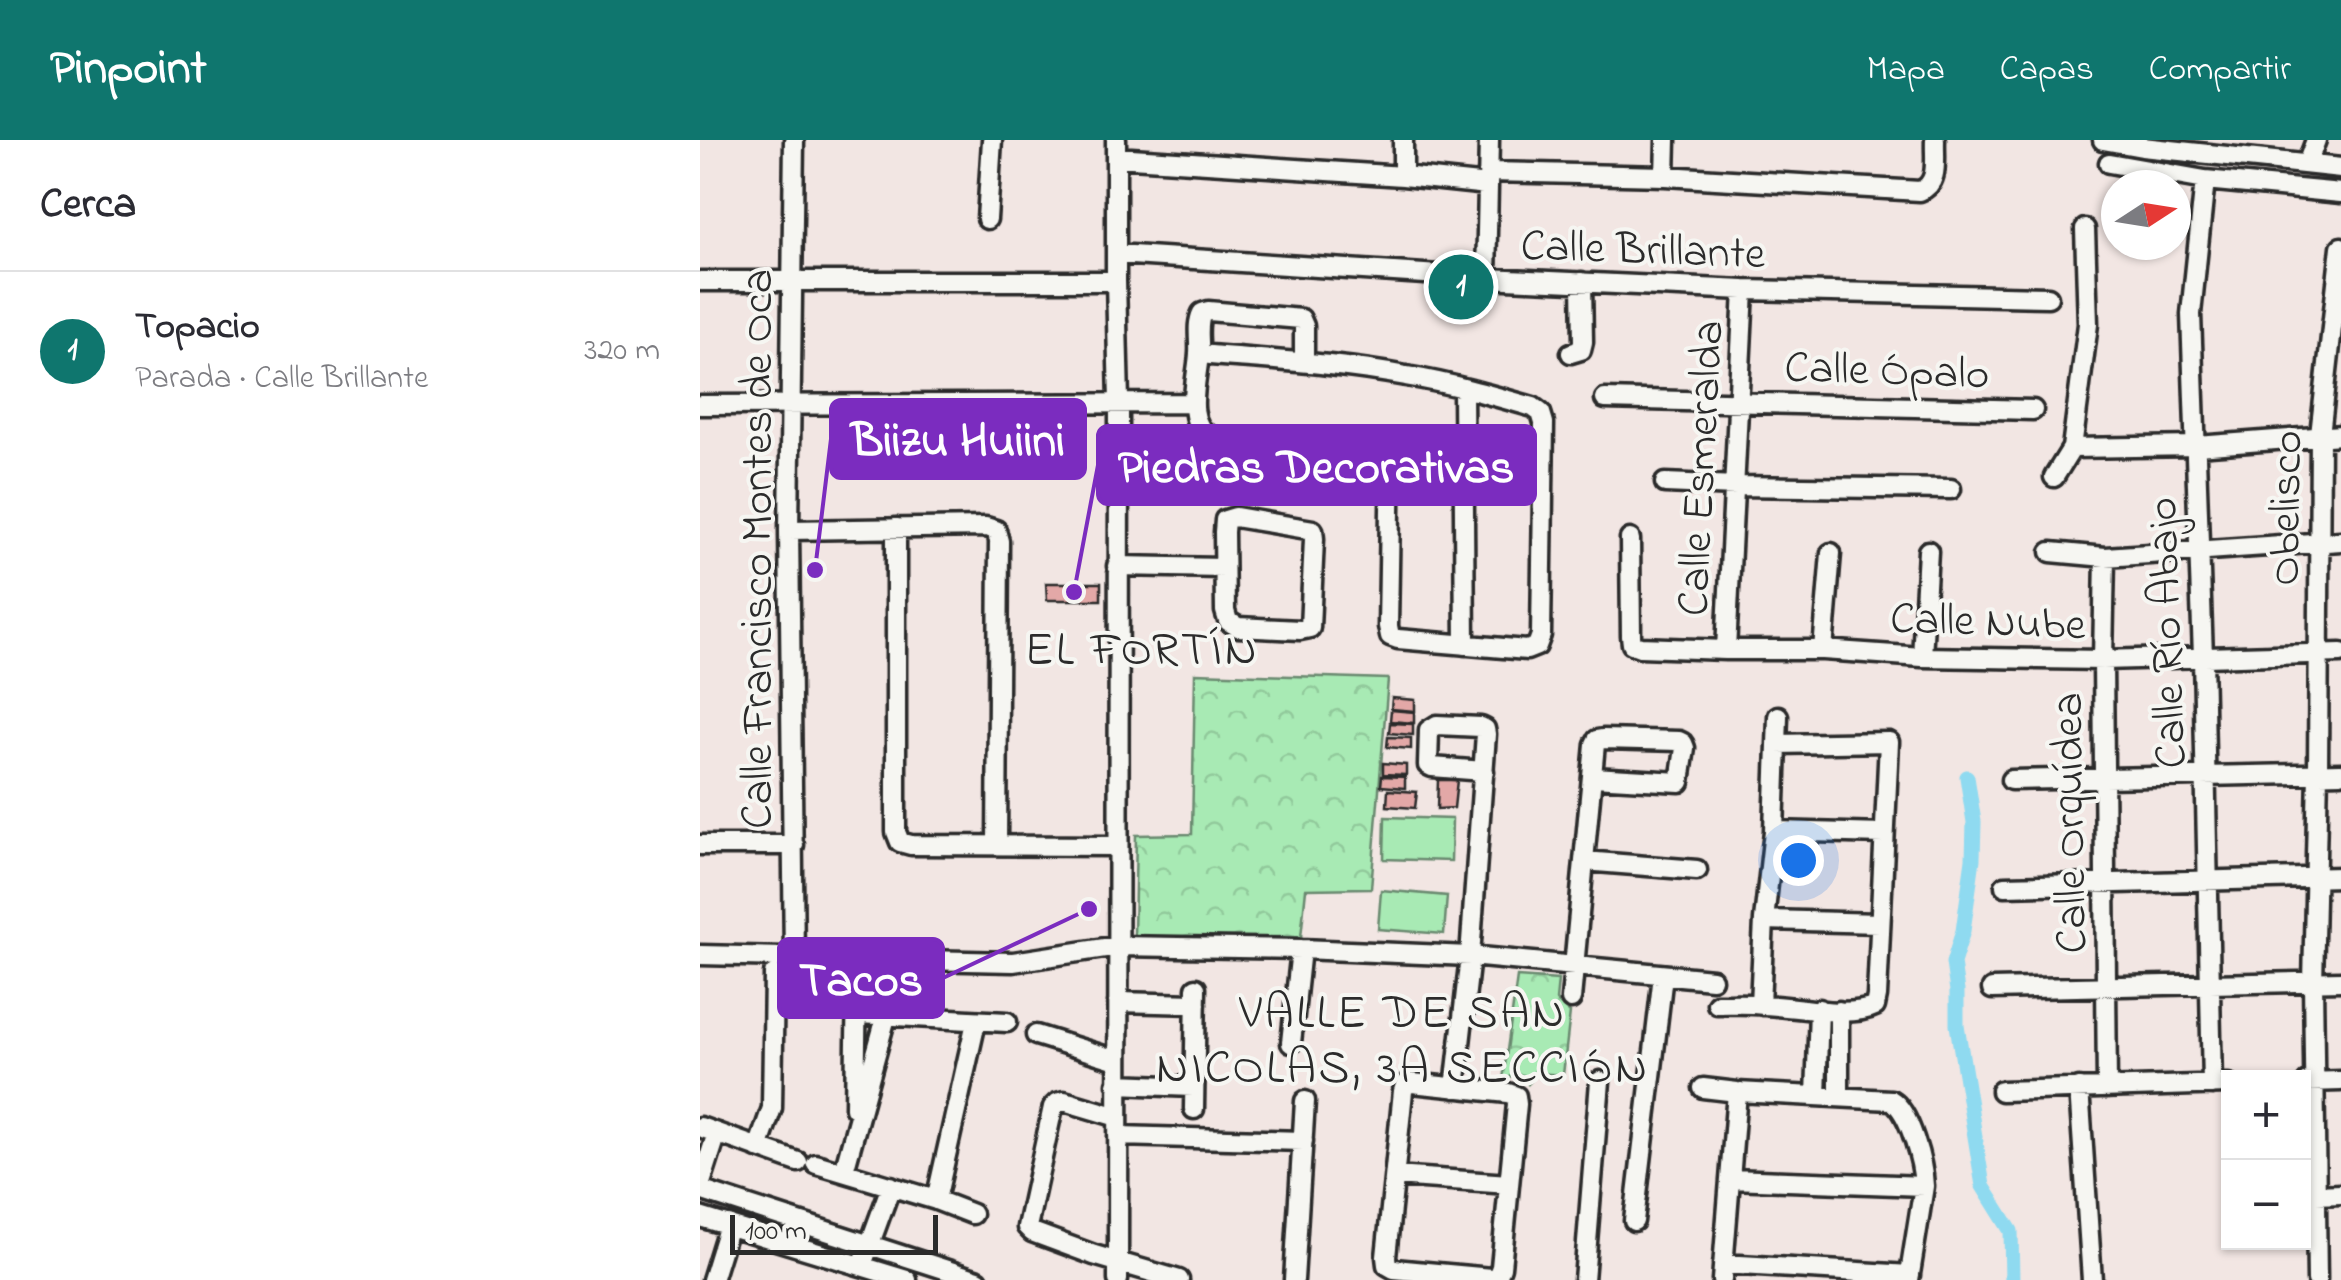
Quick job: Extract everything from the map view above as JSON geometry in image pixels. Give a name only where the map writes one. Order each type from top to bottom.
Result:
[{"type":"street","name":"Calle Francisco Montes de Oca","points":[[794,140],[789,530],[794,958]]},
{"type":"street","points":[[987,219],[992,140]]},
{"type":"street","points":[[1403,176],[1404,140]]},
{"type":"street","points":[[1486,278],[1489,140]]},
{"type":"street","points":[[1665,176],[1666,140]]},
{"type":"street","points":[[1118,1271],[1116,149],[1403,176],[1665,176],[1920,191],[1934,180],[1935,140]]},
{"type":"street","points":[[2103,140],[2227,148],[2341,168]]},
{"type":"street","points":[[2307,164],[2316,140]]},
{"type":"street","points":[[2109,163],[2205,180],[2341,193]]},
{"type":"street","name":"Calle Río Abajo","points":[[2205,180],[2191,314],[2210,984],[2220,1084]]},
{"type":"street","points":[[2054,477],[2072,448],[2088,324],[2086,230]]},
{"type":"street","name":"Obelisco","points":[[2309,1070],[2318,773],[2320,435],[2341,246]]},
{"type":"street","name":"Calle Brillante","points":[[1116,254],[1744,290],[2048,297]]},
{"type":"street","points":[[700,281],[1116,281]]},
{"type":"street","points":[[1571,353],[1581,350],[1583,342],[1582,282]]},
{"type":"street","name":"Calle Esmeralda","points":[[1726,650],[1744,290]]},
{"type":"street","points":[[1304,362],[1301,318],[1208,310],[1202,313],[1198,319],[1194,403],[1204,434],[1543,469]]},
{"type":"street","points":[[1199,354],[1404,375],[1533,407],[1541,413],[1541,635],[1537,646],[1527,650],[1390,636],[1390,453]]},
{"type":"street","points":[[1463,388],[1465,645]]},
{"type":"street","name":"Calle Ópalo","points":[[1605,399],[2033,410]]},
{"type":"street","points":[[700,404],[1194,403]]},
{"type":"street","points":[[2072,448],[2197,446],[2341,435]]},
{"type":"street","points":[[1665,483],[1952,489]]},
{"type":"street","points":[[1235,517],[1312,530],[1310,628],[1238,627],[1228,622],[1224,568],[1225,520],[1235,517]]},
{"type":"street","points":[[896,528],[896,832],[900,842],[1117,846]]},
{"type":"street","points":[[789,530],[996,530],[1000,541],[998,844]]},
{"type":"street","name":"Calle Nube","points":[[1630,539],[1632,644],[1640,647],[2103,660],[2341,652]]},
{"type":"street","points":[[2051,552],[2105,557],[2341,540]]},
{"type":"street","points":[[1922,656],[1928,552]]},
{"type":"street","points":[[1822,650],[1831,553]]},
{"type":"street","name":"Calle Orquídea","points":[[2105,557],[2108,1088]]},
{"type":"street","points":[[1118,566],[1224,568]]},
{"type":"street","points":[[1760,1004],[1774,830],[1778,716]]},
{"type":"street","points":[[1455,1088],[1470,956],[1484,771],[1485,729],[1432,726],[1428,764],[1484,771]]},
{"type":"street","points":[[1571,999],[1592,776],[1598,740],[1684,744],[1680,782],[1592,776]]},
{"type":"street","points":[[1716,1004],[1839,1011],[1875,1006],[1888,742],[1777,744]]},
{"type":"street","points":[[2011,780],[2341,773]]},
{"type":"street","points":[[1774,830],[1884,834]]},
{"type":"street","points":[[700,845],[794,845]]},
{"type":"street","points":[[1584,861],[1697,870]]},
{"type":"street","points":[[2004,886],[2341,877]]},
{"type":"street","points":[[1764,920],[1880,923]]},
{"type":"street","points":[[700,955],[1013,962],[1118,946],[1301,949],[1470,956],[1712,980]]},
{"type":"street","points":[[1291,1043],[1301,949]]},
{"type":"street","points":[[758,1148],[772,1108],[774,974]]},
{"type":"street","points":[[1634,1221],[1663,975]]},
{"type":"street","points":[[855,1138],[858,978]]},
{"type":"street","points":[[1992,989],[2341,981]]},
{"type":"street","points":[[1118,1002],[1196,996],[1194,1109]]},
{"type":"street","points":[[1816,1096],[1820,1009]]},
{"type":"street","points":[[1839,1011],[1839,1098]]},
{"type":"street","points":[[858,1014],[1007,1022]]},
{"type":"street","points":[[844,1171],[886,1017]]},
{"type":"street","points":[[936,1200],[976,1022]]},
{"type":"street","points":[[1036,1036],[1117,1060]]},
{"type":"street","points":[[1584,1280],[1600,1080]]},
{"type":"street","points":[[2311,1082],[2341,1080]]},
{"type":"street","points":[[1117,1084],[1194,1087]]},
{"type":"street","points":[[1405,1084],[1455,1088],[1516,1096],[1501,1267],[1498,1275],[1491,1278],[1394,1268],[1388,1265],[1386,1257],[1405,1084]]},
{"type":"street","points":[[2000,1091],[2220,1084]]},
{"type":"street","points":[[1703,1088],[1892,1100],[1898,1104],[1905,1113],[1924,1186],[1910,1277],[1722,1272],[1737,1092]]},
{"type":"street","points":[[2079,1088],[2092,1280]]},
{"type":"street","points":[[1180,1280],[1118,1271],[1027,1227],[1057,1102],[1064,1101],[1118,1127],[1303,1141]]},
{"type":"street","points":[[1294,1280],[1305,1101]]},
{"type":"street","name":"Obelisco","points":[[2311,1114],[2317,1280]]},
{"type":"street","points":[[972,1214],[708,1130],[700,1188],[978,1280]]},
{"type":"street","points":[[1395,1176],[1508,1184]]},
{"type":"street","points":[[1731,1179],[1924,1186]]},
{"type":"street","points":[[862,1267],[891,1186]]},
{"type":"street","points":[[2316,1195],[2341,1194]]},
{"type":"street","points":[[700,1218],[907,1280]]},
{"type":"street","points":[[709,1275],[728,1225]]},
{"type":"green space","points":[[1195,673],[1388,679],[1371,888],[1306,889],[1301,937],[1134,937],[1136,835],[1192,834]]},
{"type":"green space","points":[[1385,817],[1452,819],[1451,861],[1384,859]]},
{"type":"green space","points":[[1381,890],[1447,896],[1444,934],[1378,929]]},
{"type":"green space","points":[[1517,977],[1558,980],[1556,1000],[1570,1013],[1563,1075],[1538,1073],[1528,1084],[1523,1075],[1512,1075],[1502,1087]]},
{"type":"building","points":[[1046,583],[1101,583],[1101,600],[1047,600]]},
{"type":"building","points":[[1392,698],[1415,700],[1415,711],[1391,709]]},
{"type":"building","points":[[1391,710],[1414,712],[1414,723],[1390,721]]},
{"type":"building","points":[[1390,723],[1413,724],[1413,735],[1389,733]]},
{"type":"building","points":[[1388,737],[1411,738],[1411,749],[1387,747]]},
{"type":"building","points":[[1383,763],[1406,765],[1406,775],[1383,774]]},
{"type":"building","points":[[1382,776],[1405,777],[1405,788],[1381,786]]},
{"type":"building","points":[[1438,780],[1457,780],[1454,808],[1437,809]]},
{"type":"building","points":[[1388,790],[1417,792],[1415,808],[1387,806]]},
{"type":"waterway","points":[[1967,777],[1974,822],[1973,859],[1963,931],[1953,963],[1957,1025],[1983,1186],[2011,1231],[2012,1280]]},
{"type":"place","name":"Topacio","points":[[1461,287]]},
{"type":"place","name":"Biizu Huiini","points":[[815,570]]},
{"type":"place","name":"Piedras Decorativas","points":[[1074,592]]},
{"type":"place","name":"Tacos","points":[[1089,909]]},
{"type":"district","name":"EL FORTÍN","points":[[1142,647]]},
{"type":"district","name":"VALLE DE SAN NICOLAS, 3A SECCIÓN","points":[[1403,1038]]}]
